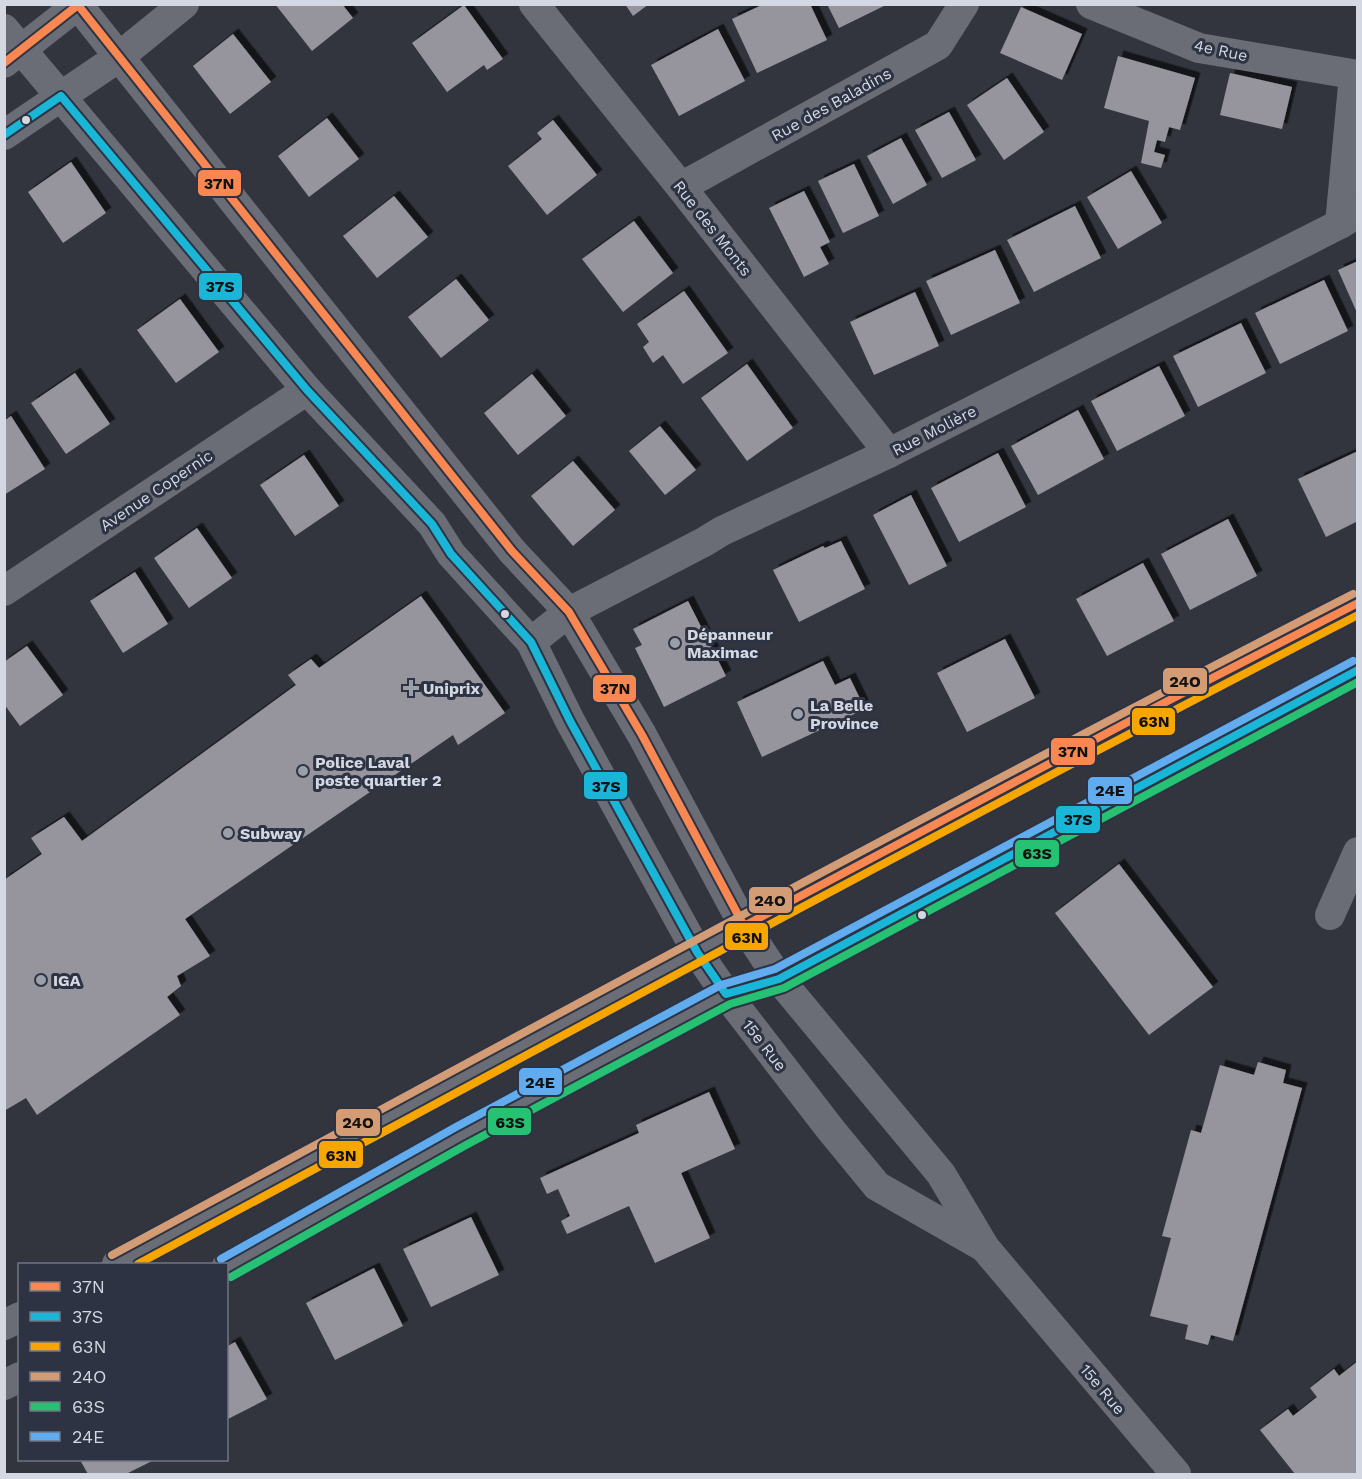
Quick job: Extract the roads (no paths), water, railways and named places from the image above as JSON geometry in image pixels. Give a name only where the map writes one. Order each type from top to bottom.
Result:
[{"type":"street","points":[[4,135],[119,57],[184,4]]},
{"type":"street","name":"Rue des Monts","points":[[534,4],[681,187],[889,453]]},
{"type":"street","name":"Rue des Baladins","points":[[681,187],[938,45],[964,4]]},
{"type":"street","name":"4e Rue","points":[[1091,4],[1199,48],[1356,75]]},
{"type":"street","points":[[10,48],[78,5]]},
{"type":"street","name":"15e Rue","points":[[78,5],[505,542],[569,612],[642,735],[744,927],[779,979],[941,1174],[985,1248],[1176,1474]]},
{"type":"street","name":"15e Rue","points":[[10,48],[61,96],[308,390],[432,524],[451,554],[531,642],[570,721],[697,952],[726,994],[831,1130],[877,1186],[985,1248]]},
{"type":"street","name":"Rue Molière","points":[[531,642],[569,612],[722,531],[889,453],[1349,219],[1356,75]]},
{"type":"street","name":"Avenue Copernic","points":[[4,591],[308,390]]},
{"type":"street","points":[[119,1263],[1158,706],[1358,603]]},
{"type":"street","points":[[228,1267],[460,1136],[726,994],[779,979],[1358,670]]},
{"type":"street","points":[[1330,915],[1358,852]]},
{"type":"street","points":[[4,1325],[18,1318]]},
{"type":"street","points":[[4,1385],[18,1378]]},
{"type":"place","name":"Dépanneur Maximac","points":[[675,643]]},
{"type":"place","name":"Uniprix","points":[[411,688]]},
{"type":"place","name":"La Belle Province","points":[[798,714]]},
{"type":"place","name":"Police Laval poste quartier 2","points":[[303,771]]},
{"type":"place","name":"Subway","points":[[228,833]]},
{"type":"place","name":"IGA","points":[[41,980]]}]
